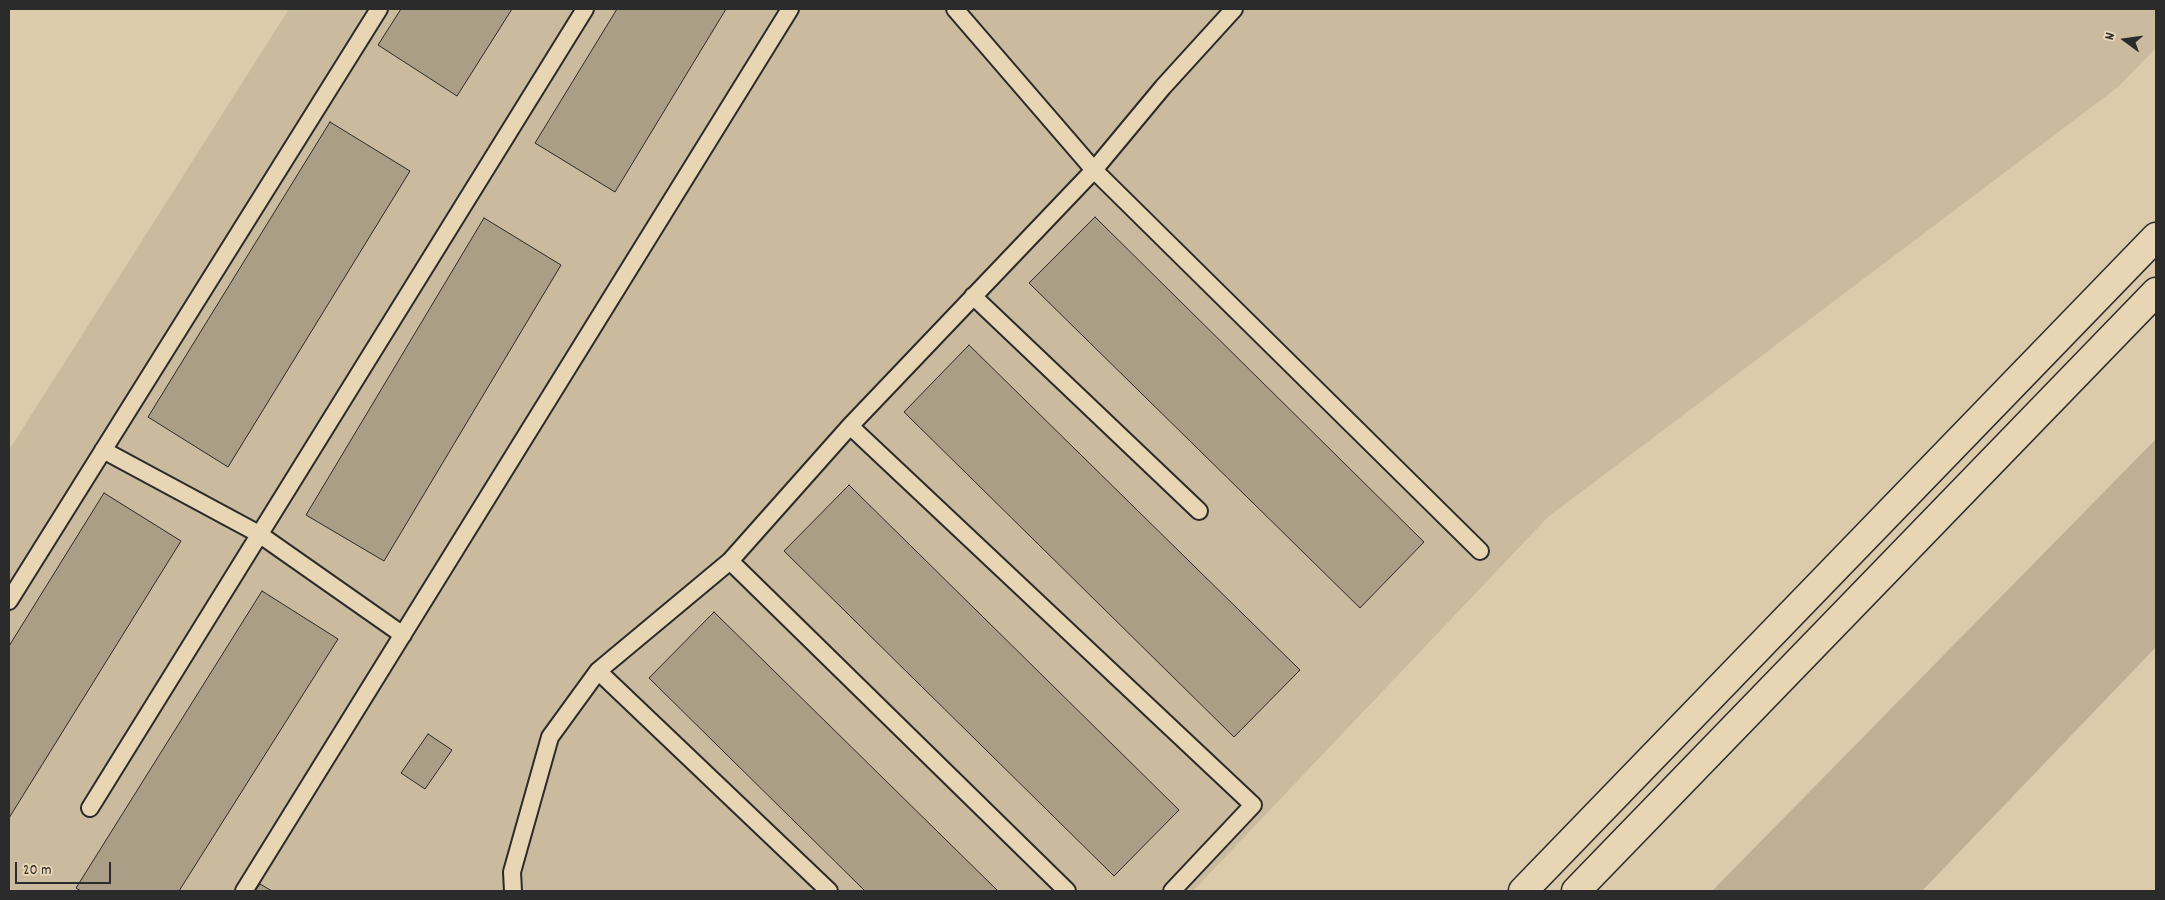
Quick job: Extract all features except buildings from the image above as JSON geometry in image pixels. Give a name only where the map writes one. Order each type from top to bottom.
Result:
[{"type":"main road","points":[[1523,891],[2156,237]]},
{"type":"main road","points":[[1576,891],[2156,292]]},
{"type":"lane","points":[[9,601],[379,9]]},
{"type":"lane","points":[[90,808],[585,9]]},
{"type":"lane","points":[[244,891],[790,9]]},
{"type":"lane","points":[[955,9],[1094,170],[1480,551]]},
{"type":"lane","points":[[512,891],[512,872],[550,737],[598,671],[730,561],[850,426],[1094,170],[1163,87],[1234,9]]},
{"type":"lane","points":[[973,296],[1199,511]]},
{"type":"lane","points":[[850,426],[1253,805],[1172,891]]},
{"type":"lane","points":[[103,450],[259,534],[403,635]]},
{"type":"lane","points":[[730,561],[1067,891]]},
{"type":"lane","points":[[598,671],[829,891]]},
{"type":"shaded area","points":[[289,9],[2156,9],[2156,48],[2118,87],[1548,517],[1193,891],[9,891],[9,450]]},
{"type":"shaded area","points":[[2156,439],[2156,647],[1922,891],[1712,891]]}]
